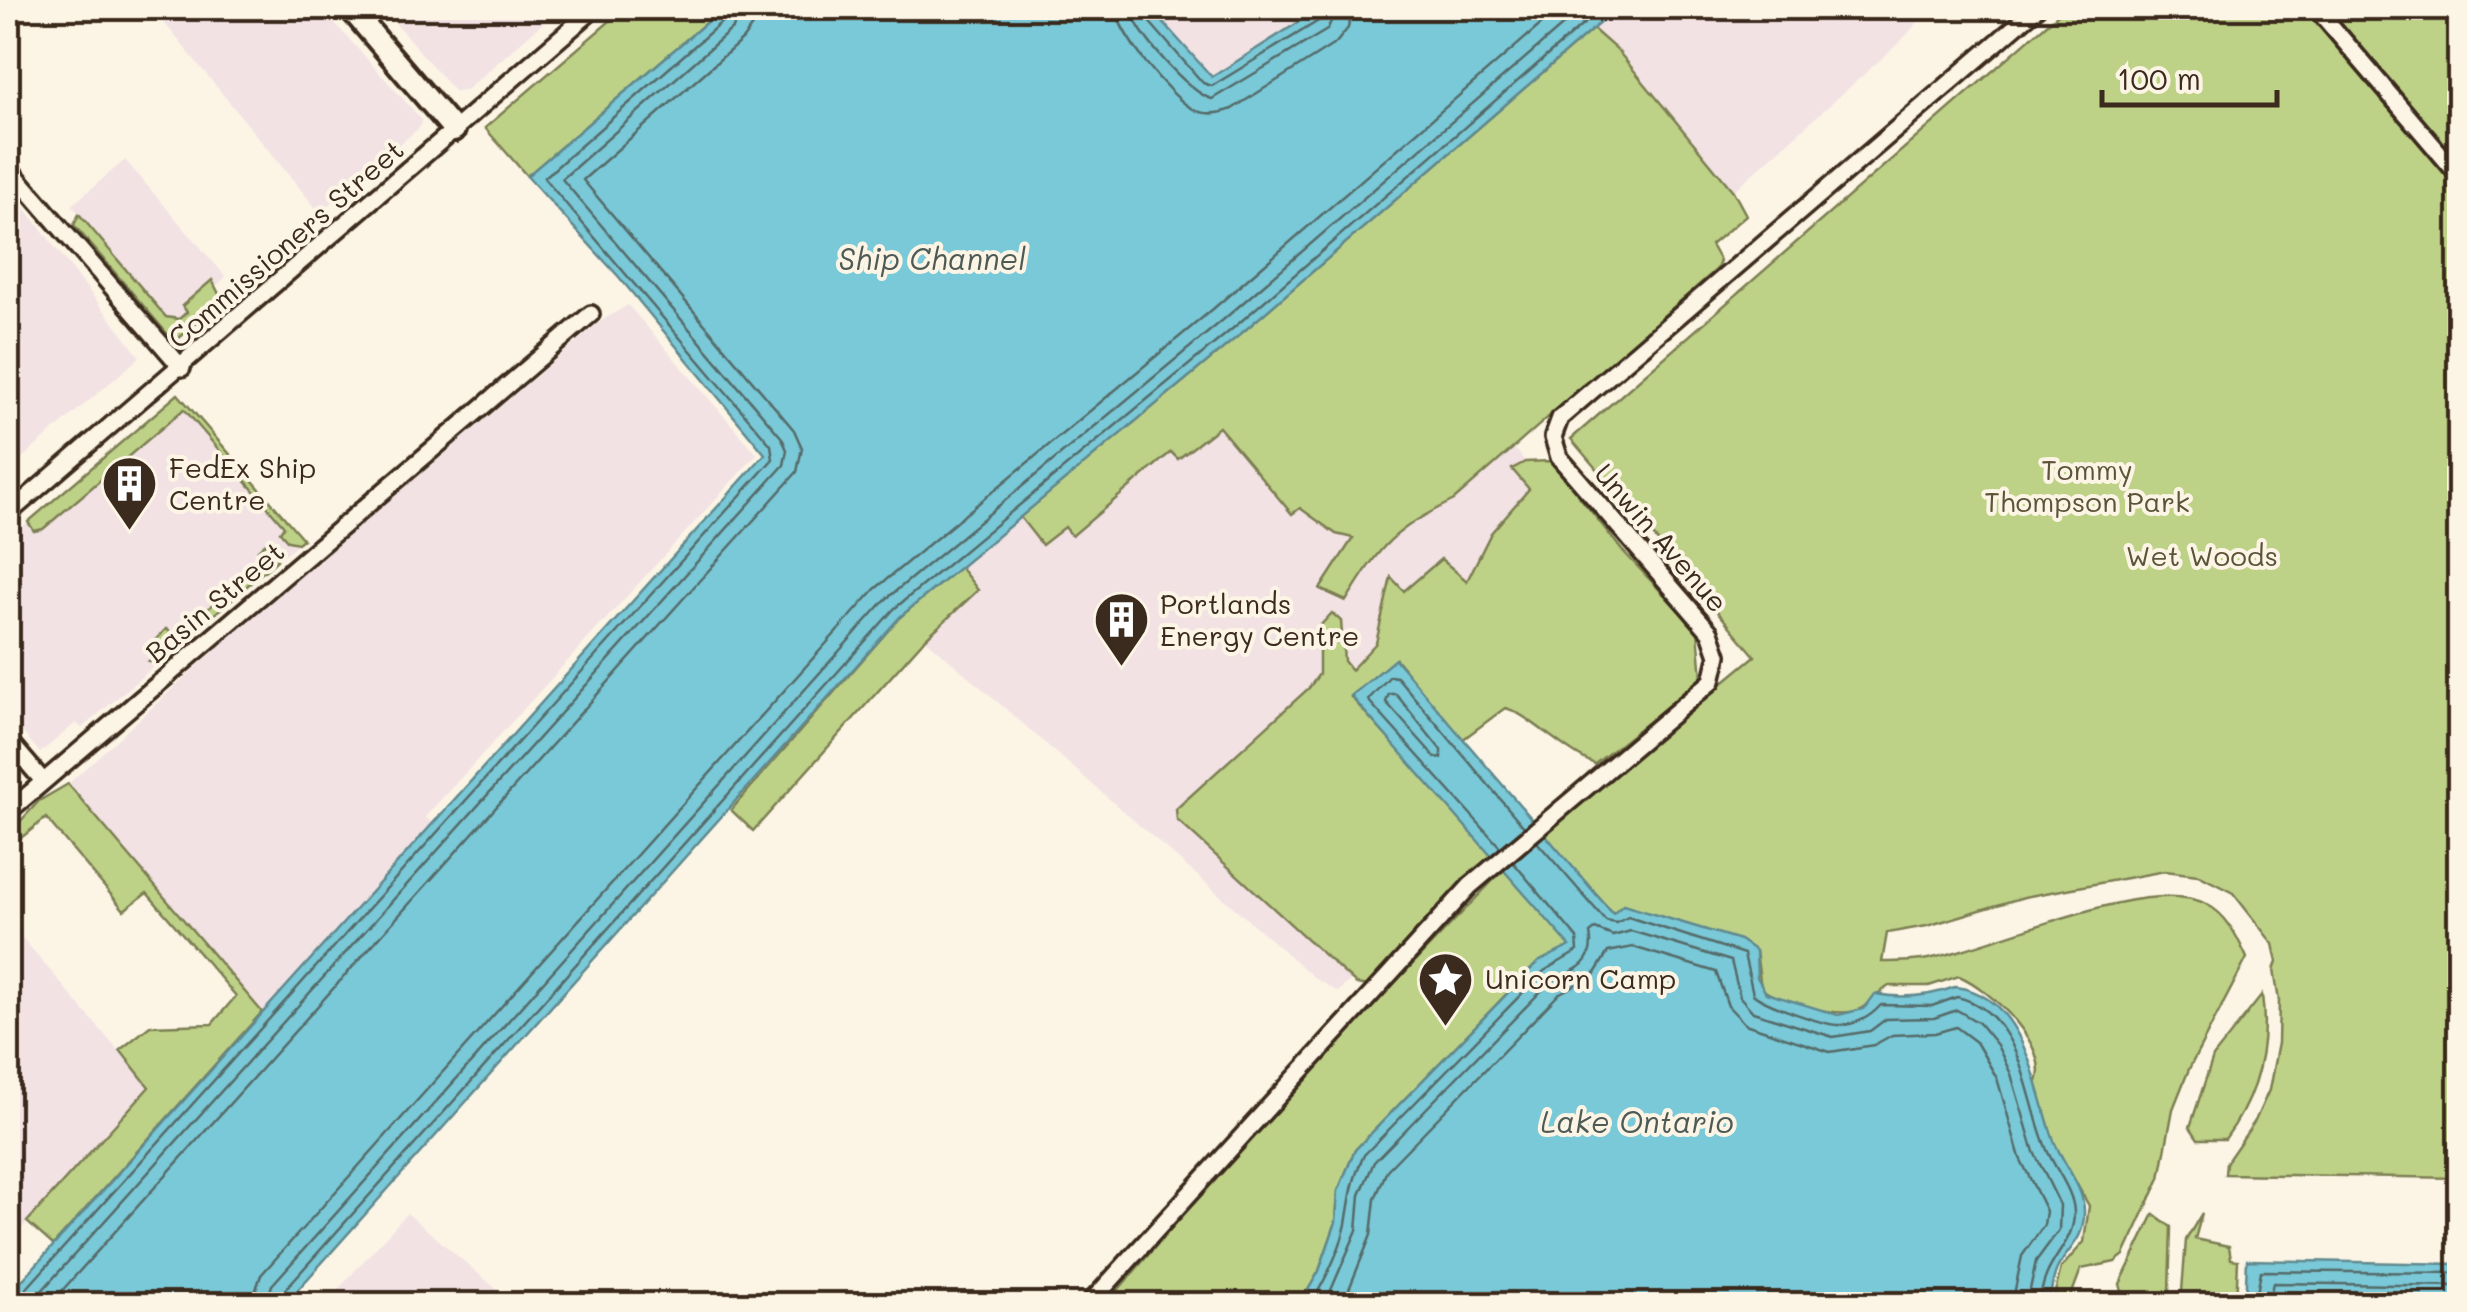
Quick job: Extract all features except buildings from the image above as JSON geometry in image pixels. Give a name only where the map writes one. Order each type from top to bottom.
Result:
[{"type":"main road","points":[[350,8],[454,130]]},
{"type":"street","name":"Commissioners Street","points":[[8,514],[596,8]]},
{"type":"street","name":"Unwin Avenue","points":[[1089,1304],[1470,886],[1706,688],[1718,662],[1710,632],[1559,457],[1553,437],[1560,418],[2037,8]]},
{"type":"street","points":[[2316,8],[2460,177]]},
{"type":"street","points":[[8,167],[182,368]]},
{"type":"street","name":"Basin Street","points":[[8,812],[592,314]]},
{"type":"street","points":[[8,740],[43,781]]},
{"type":"shaded area","points":[[152,8],[321,8],[421,119],[421,126],[320,213]]},
{"type":"shaded area","points":[[382,8],[560,8],[465,91],[454,91]]},
{"type":"shaded area","points":[[1150,8],[1321,8],[1211,77]]},
{"type":"shaded area","name":"Portlands Energy Centre","points":[[1617,8],[1931,8],[1899,43],[1733,191],[1746,215],[1499,429],[1607,563],[1546,694],[1415,682],[1395,659],[1358,973],[1338,992],[1316,979],[900,617],[1237,337]]},
{"type":"shaded area","points":[[125,160],[226,277],[216,286],[212,281],[182,306],[187,312],[179,319],[166,317],[72,205]]},
{"type":"shaded area","points":[[8,186],[140,357],[8,470]]},
{"type":"shaded area","points":[[628,305],[757,454],[425,817],[433,823],[262,1012],[68,784],[225,641],[601,321]]},
{"type":"shaded area","points":[[178,394],[303,539],[82,728],[76,723],[40,753],[8,715],[8,539]]},
{"type":"shaded area","points":[[8,921],[149,1087],[8,1244]]},
{"type":"shaded area","points":[[407,1213],[514,1304],[325,1304]]},
{"type":"green space","points":[[625,8],[723,8],[527,176],[485,128]]},
{"type":"green space","name":"Tommy Thompson Park","points":[[2065,8],[2459,8],[2459,1178],[2225,1174],[2226,1163],[2255,1121],[2269,1090],[2278,1043],[2279,1001],[2274,970],[2277,962],[2273,944],[2233,893],[2198,875],[2165,871],[2024,897],[1927,926],[1887,933],[1882,962],[1917,961],[2110,905],[2180,897],[2206,904],[2220,914],[2247,958],[2189,1069],[2173,1109],[2160,1178],[2124,1255],[2115,1262],[2081,1269],[2068,1304],[2052,1304],[2061,1268],[2084,1242],[2089,1206],[2055,1145],[2036,1085],[2039,1070],[2035,1054],[2016,1021],[2001,1006],[1959,976],[1929,986],[1889,986],[1863,1008],[1850,1012],[1823,1011],[1780,999],[1761,988],[1756,951],[1613,914],[1542,832],[1755,656],[1571,439]]},
{"type":"green space","points":[[1593,29],[1618,51],[1733,191],[1746,215],[1711,245],[1720,261],[1717,269],[1454,500],[1390,540],[1346,601],[1320,589],[1353,538],[1336,534],[1300,508],[1292,514],[1219,427],[1178,459],[1171,452],[1072,536],[1065,527],[1042,545],[1020,517],[1237,337]]},
{"type":"green space","points":[[79,214],[166,317],[179,319],[187,312],[182,306],[212,280],[222,300],[177,340],[171,338],[74,225]]},
{"type":"green space","points":[[178,394],[303,539],[298,543],[288,541],[280,532],[284,526],[184,409],[43,529],[34,531],[28,522]]},
{"type":"green space","points":[[1551,461],[1622,550],[1698,631],[1702,679],[1595,764],[1505,708],[1462,740],[1396,659],[1351,697],[1495,856],[1369,986],[1356,984],[1177,820],[1176,809],[1309,688],[1319,674],[1319,627],[1332,613],[1341,621],[1344,661],[1351,670],[1376,643],[1391,577],[1404,591],[1441,559],[1467,581],[1491,533],[1529,489],[1512,469],[1525,462]]},
{"type":"green space","points":[[266,543],[276,552],[277,560],[157,664],[149,661],[153,658],[146,650],[166,629],[176,636],[265,560],[258,550]]},
{"type":"green space","points":[[960,567],[978,590],[923,641],[753,831],[731,810],[900,617]]},
{"type":"green space","points":[[68,784],[262,1012],[53,1245],[27,1222],[149,1087],[120,1050],[150,1026],[212,1024],[236,996],[147,893],[124,910],[46,818],[16,842],[16,826],[39,801]]},
{"type":"green space","points":[[1505,868],[1571,946],[1525,975],[1355,1150],[1338,1191],[1336,1222],[1319,1271],[1300,1304],[1106,1304],[1282,1100]]},
{"type":"green space","points":[[2262,995],[2264,1034],[2253,1089],[2225,1139],[2198,1139],[2190,1127],[2213,1057]]},
{"type":"green space","points":[[2202,1213],[2195,1239],[2229,1246],[2231,1259],[2238,1260],[2236,1304],[2181,1304],[2186,1240]]},
{"type":"green space","points":[[2154,1214],[2171,1227],[2169,1292],[2162,1299],[2123,1296],[2120,1284]]},
{"type":"water","name":"Ship Channel","points":[[723,8],[1150,8],[1212,77],[1321,8],[1617,8],[1237,337],[900,617],[285,1304],[8,1304],[8,1296],[765,454],[619,277],[527,176]]},
{"type":"water","name":"Lake Ontario","points":[[1395,659],[1613,914],[1623,905],[1740,940],[1756,951],[1757,977],[1766,993],[1838,1015],[1864,1009],[1875,994],[1915,996],[1955,987],[1979,994],[1998,1007],[2024,1048],[2054,1141],[2083,1204],[2082,1230],[2056,1271],[2049,1304],[1300,1304],[1319,1271],[1336,1222],[1338,1191],[1355,1150],[1538,962],[1570,946],[1351,696]]},
{"type":"water","points":[[2247,1260],[2459,1264],[2459,1304],[2245,1304]]},
{"type":"place","name":"FedEx Ship Centre","points":[[130,533]]},
{"type":"place","name":"Portlands Energy Centre","points":[[1121,669]]},
{"type":"place","name":"Unicorn Camp","points":[[1446,1028]]},
{"type":"park label","name":"Wet Woods","points":[[2202,556]]}]
